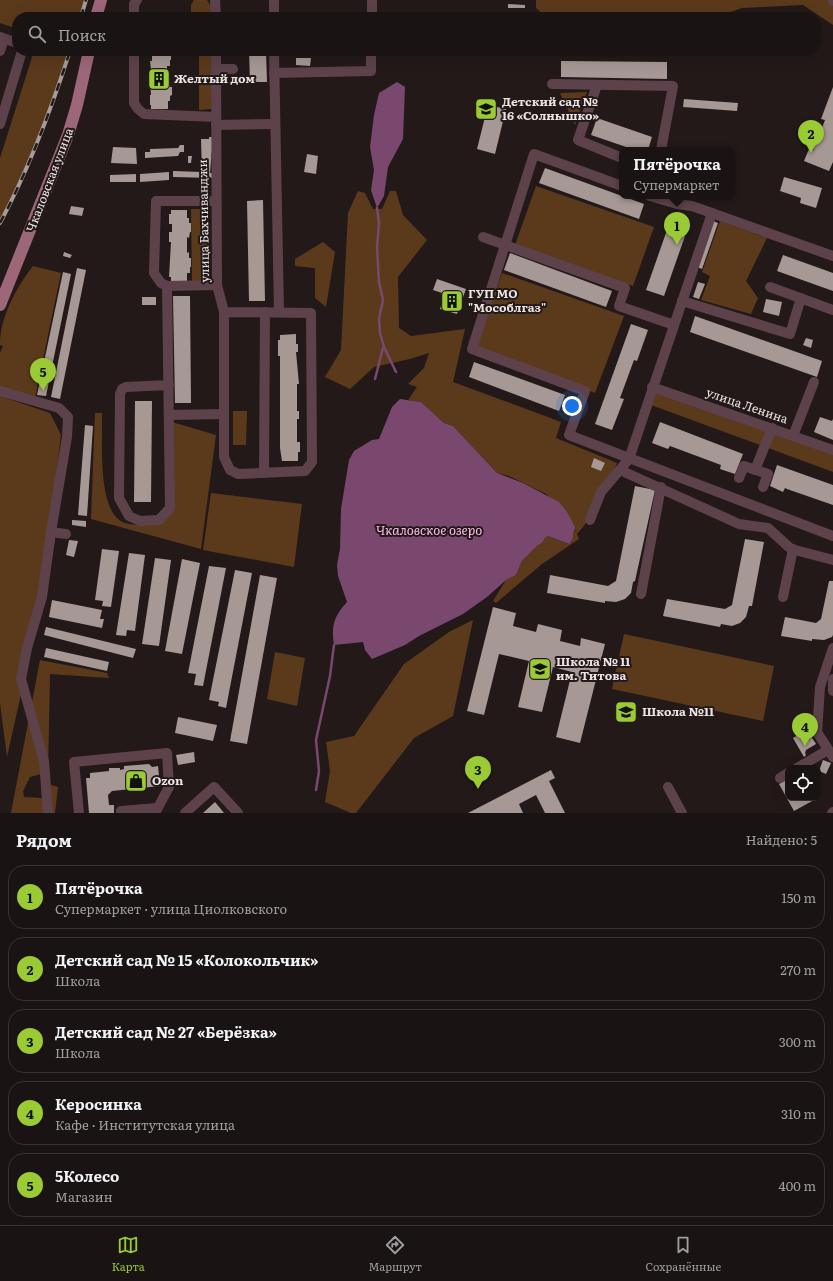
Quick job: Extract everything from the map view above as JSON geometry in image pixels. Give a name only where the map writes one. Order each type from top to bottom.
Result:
[{"type":"main road","points":[[97,12],[101,0]]},
{"type":"main road","name":"Чкаловская улица","points":[[0,305],[68,135],[77,105],[88,56]]},
{"type":"street","points":[[134,12],[134,4],[137,0]]},
{"type":"street","points":[[216,0],[216,12]]},
{"type":"street","points":[[274,0],[274,12]]},
{"type":"street","points":[[372,0],[372,12]]},
{"type":"street","points":[[0,51],[2,38],[12,41]]},
{"type":"street","points":[[0,124],[20,56]]},
{"type":"street","points":[[134,56],[134,103],[144,114],[216,121],[275,124]]},
{"type":"street","name":"улица Бахчиванджи","points":[[216,56],[217,285],[224,312],[224,457],[230,470],[238,474],[305,471],[312,462],[311,313],[278,312]]},
{"type":"street","points":[[224,312],[278,312],[274,56]]},
{"type":"street","points":[[274,73],[371,71],[371,56]]},
{"type":"street","points":[[216,69],[233,69]]},
{"type":"street","points":[[552,84],[673,86],[662,147]]},
{"type":"street","points":[[597,85],[578,140],[619,157]]},
{"type":"street","points":[[619,185],[534,154],[472,349],[585,391],[569,435],[833,536]]},
{"type":"street","points":[[660,199],[677,204],[692,206],[833,256]]},
{"type":"street","points":[[688,199],[692,206]]},
{"type":"street","points":[[216,201],[156,201],[154,273],[161,283],[167,286],[217,285]]},
{"type":"street","points":[[590,520],[601,492],[629,459],[652,387],[712,213]]},
{"type":"street","points":[[483,236],[625,288],[619,306],[674,324]]},
{"type":"street","points":[[167,286],[169,385],[170,508],[159,520],[140,521],[129,516],[120,498],[120,394],[122,389],[126,387],[169,385]]},
{"type":"street","points":[[770,287],[833,310]]},
{"type":"street","points":[[682,301],[790,334],[801,298]]},
{"type":"street","points":[[264,473],[265,312]]},
{"type":"street","points":[[792,436],[814,382]]},
{"type":"street","name":"улица Ленина","points":[[652,387],[833,450]]},
{"type":"street","points":[[0,391],[59,408],[68,417],[67,437],[42,597],[21,679],[44,761],[48,813]]},
{"type":"street","points":[[169,415],[224,414]]},
{"type":"street","points":[[755,470],[772,428]]},
{"type":"street","points":[[739,478],[744,466],[768,474],[763,487]]},
{"type":"street","points":[[620,470],[739,524],[768,528],[793,549],[833,560]]},
{"type":"street","points":[[640,594],[661,488]]},
{"type":"street","points":[[51,532],[66,534]]},
{"type":"street","points":[[783,597],[793,549]]},
{"type":"street","points":[[818,732],[820,687],[833,648]]},
{"type":"street","points":[[833,679],[833,691]]},
{"type":"street","points":[[804,765],[831,754],[808,718]]},
{"type":"street","points":[[79,813],[74,762],[167,753],[169,787],[156,810],[121,811],[121,813]]},
{"type":"street","points":[[185,813],[214,787],[238,813]]},
{"type":"street","points":[[668,787],[682,813]]},
{"type":"shaded area","points":[[0,0],[86,0],[82,12],[12,12],[12,27],[0,23]]},
{"type":"shaded area","points":[[194,0],[207,0],[213,9],[213,12],[191,12],[191,5]]},
{"type":"shaded area","points":[[536,0],[833,0],[833,25],[821,17],[821,12],[814,12],[803,5],[742,8],[731,12],[540,12],[536,8]]},
{"type":"shaded area","points":[[32,56],[68,56],[39,139],[11,203],[0,223],[0,158]]},
{"type":"shaded area","points":[[199,56],[213,56],[214,105],[211,109],[199,110]]},
{"type":"shaded area","points":[[587,92],[575,125],[560,93]]},
{"type":"shaded area","points":[[536,186],[654,227],[633,286],[515,245]]},
{"type":"shaded area","points":[[358,191],[365,193],[373,209],[382,209],[390,191],[396,191],[403,215],[427,240],[398,277],[399,328],[411,336],[465,329],[453,382],[561,422],[556,438],[617,463],[590,518],[577,534],[579,539],[542,564],[496,603],[493,601],[506,580],[516,575],[522,561],[543,542],[545,538],[548,536],[568,544],[575,531],[567,512],[546,494],[509,476],[497,473],[453,426],[444,423],[421,402],[408,400],[417,387],[408,384],[424,368],[429,353],[374,367],[350,389],[325,377],[341,350],[348,213]]},
{"type":"shaded area","points":[[191,209],[208,209],[209,282],[192,283]]},
{"type":"shaded area","points":[[720,221],[767,238],[746,281],[758,298],[751,314],[701,300],[710,276],[702,272]]},
{"type":"shaded area","points":[[323,242],[335,252],[326,307],[315,298],[315,268],[295,266],[295,259]]},
{"type":"shaded area","points":[[33,266],[61,273],[35,398],[0,387],[0,353],[3,346],[0,345],[3,324],[15,293]]},
{"type":"shaded area","points":[[502,273],[624,316],[595,393],[476,347]]},
{"type":"shaded area","points":[[656,393],[833,455],[833,472],[651,405]]},
{"type":"shaded area","points":[[0,396],[50,413],[61,435],[49,534],[55,541],[7,757],[0,703]]},
{"type":"shaded area","points":[[233,411],[247,411],[246,445],[233,445]]},
{"type":"shaded area","points":[[95,413],[102,413],[103,474],[109,506],[116,517],[129,524],[157,524],[172,511],[172,422],[216,435],[201,549],[91,519]]},
{"type":"shaded area","points":[[211,493],[302,504],[294,567],[203,550]]},
{"type":"shaded area","points":[[473,620],[453,716],[414,738],[356,813],[351,813],[325,802],[330,771],[326,742],[354,736],[404,664],[449,632]]},
{"type":"shaded area","points":[[624,634],[774,666],[763,721],[612,689]]},
{"type":"shaded area","points":[[275,652],[305,658],[297,706],[267,699]]},
{"type":"shaded area","points":[[40,660],[107,673],[109,678],[50,674],[48,772],[30,777],[23,791],[24,797],[42,798],[47,784],[58,787],[55,813],[11,813]]},
{"type":"water","points":[[397,82],[405,87],[403,139],[388,167],[384,196],[377,208],[371,190],[374,170],[370,147],[374,115],[379,93]]},
{"type":"water","name":"Чкаловское озеро","points":[[400,399],[421,402],[444,423],[453,426],[497,473],[523,483],[559,502],[567,512],[575,527],[572,540],[569,544],[548,536],[522,561],[516,575],[506,580],[487,597],[463,614],[419,636],[405,645],[372,659],[365,650],[363,642],[334,645],[334,622],[339,612],[347,602],[338,576],[337,565],[340,549],[341,509],[349,460],[354,451],[372,440],[379,439],[392,407]]},
{"type":"building","points":[[508,4],[525,5],[525,8],[508,8]]},
{"type":"building","name":"Желтый дом","points":[[152,56],[171,56],[170,66],[167,66],[167,81],[169,81],[170,87],[172,87],[172,95],[170,96],[170,101],[168,101],[168,109],[151,109],[150,78],[152,78],[150,61],[152,61]]},
{"type":"building","points":[[249,56],[266,56],[267,82],[250,82]]},
{"type":"building","points":[[296,58],[311,58],[310,66],[296,65]]},
{"type":"building","points":[[561,61],[667,62],[667,79],[561,77]]},
{"type":"building","points":[[833,87],[833,162],[829,171],[804,161],[809,149],[813,151],[825,120],[821,119]]},
{"type":"building","points":[[684,99],[738,103],[737,111],[683,107]]},
{"type":"building","points":[[488,105],[506,109],[495,154],[477,149]]},
{"type":"building","points":[[597,118],[652,137],[649,147],[626,147],[591,135]]},
{"type":"building","points":[[209,137],[213,137],[210,173],[212,173],[212,178],[173,177],[173,171],[202,172],[201,139],[209,139]]},
{"type":"building","points":[[180,145],[184,145],[184,152],[180,152],[178,156],[145,158],[145,152],[150,152],[150,149],[178,148]]},
{"type":"building","points":[[113,147],[136,148],[137,164],[111,163]]},
{"type":"building","points":[[307,154],[318,156],[316,174],[304,172]]},
{"type":"building","points":[[188,156],[192,156],[191,163],[188,163]]},
{"type":"building","points":[[545,168],[619,195],[619,199],[630,199],[644,204],[639,219],[539,183]]},
{"type":"building","points":[[169,172],[169,180],[140,182],[140,174]]},
{"type":"building","points":[[136,174],[136,182],[110,182],[110,175]]},
{"type":"building","points":[[784,177],[822,188],[816,208],[800,203],[801,198],[780,191]]},
{"type":"building","points":[[263,200],[265,301],[249,301],[247,201]]},
{"type":"building","points":[[71,206],[84,208],[82,216],[69,214]]},
{"type":"building","points":[[171,210],[187,210],[187,218],[189,218],[189,223],[191,223],[191,232],[189,238],[187,237],[187,253],[189,252],[189,258],[191,258],[191,267],[190,273],[187,273],[187,281],[171,281],[171,277],[169,277],[171,242],[169,242],[169,232],[172,232],[172,224],[169,224],[169,214],[171,214]]},
{"type":"building","points":[[713,221],[718,223],[702,269],[697,267]]},
{"type":"building","points":[[667,230],[685,236],[664,296],[646,290]]},
{"type":"building","points":[[64,252],[72,255],[70,258],[63,256]]},
{"type":"building","points":[[510,253],[612,291],[606,307],[504,270]]},
{"type":"building","points":[[783,255],[833,273],[833,291],[777,271]]},
{"type":"building","points":[[77,268],[86,270],[60,399],[51,397]]},
{"type":"building","points":[[63,272],[71,274],[46,396],[37,395]]},
{"type":"building","name":"ГУП МО \"Мособлгаз\"","points":[[437,279],[466,289],[457,314],[440,309],[445,294],[433,290]]},
{"type":"building","points":[[698,282],[705,284],[699,299],[693,297]]},
{"type":"building","points":[[173,296],[190,296],[191,403],[175,403]]},
{"type":"building","points":[[142,297],[156,297],[156,305],[142,305]]},
{"type":"building","points":[[766,299],[782,302],[779,316],[763,312]]},
{"type":"building","points":[[695,316],[822,361],[817,377],[690,332]]},
{"type":"building","points":[[631,324],[648,330],[637,361],[634,360],[620,398],[624,399],[612,430],[595,424]]},
{"type":"building","points":[[296,334],[296,344],[298,344],[298,352],[296,352],[299,384],[297,384],[297,411],[299,411],[299,419],[297,419],[297,442],[300,442],[300,452],[298,452],[298,461],[282,461],[280,448],[280,356],[278,356],[278,340],[280,340],[280,335]]},
{"type":"building","points":[[806,338],[813,340],[811,348],[803,345]]},
{"type":"building","points":[[474,362],[565,395],[559,411],[469,377]]},
{"type":"building","points":[[135,401],[152,401],[151,502],[134,502]]},
{"type":"building","points":[[820,417],[832,421],[833,419],[833,440],[814,432]]},
{"type":"building","points":[[660,422],[743,454],[735,474],[720,469],[721,465],[670,446],[668,449],[652,443]]},
{"type":"building","points":[[85,425],[93,426],[87,516],[78,515]]},
{"type":"building","points":[[594,458],[605,463],[601,471],[591,467]]},
{"type":"building","points":[[777,465],[833,485],[833,505],[785,488],[783,492],[770,486]]},
{"type":"building","points":[[635,486],[655,490],[631,593],[625,599],[616,602],[605,601],[605,603],[547,593],[550,575],[608,586],[616,581]]},
{"type":"building","points":[[72,520],[86,521],[86,527],[72,525]]},
{"type":"building","points":[[745,539],[764,542],[752,606],[749,606],[746,617],[740,623],[732,626],[721,624],[720,627],[663,616],[667,599],[725,609],[732,605]]},
{"type":"building","points":[[69,540],[78,541],[74,557],[66,555]]},
{"type":"building","points":[[102,549],[119,551],[111,607],[102,606],[103,601],[95,600]]},
{"type":"building","points":[[129,553],[145,555],[135,631],[127,630],[126,636],[116,635]]},
{"type":"building","points":[[155,558],[171,560],[159,646],[142,644]]},
{"type":"building","points":[[182,559],[200,563],[182,654],[165,651]]},
{"type":"building","points":[[209,566],[226,568],[203,686],[194,685],[196,674],[188,673]]},
{"type":"building","points":[[235,570],[252,573],[226,708],[218,706],[219,702],[209,700]]},
{"type":"building","points":[[260,575],[277,578],[247,744],[230,741]]},
{"type":"building","points":[[829,581],[833,581],[832,637],[824,640],[812,639],[812,641],[781,636],[785,617],[816,623],[821,619]]},
{"type":"building","points":[[52,600],[102,610],[100,619],[104,619],[102,628],[49,617]]},
{"type":"building","points":[[493,607],[516,613],[513,626],[536,632],[538,624],[562,630],[560,641],[580,646],[581,638],[605,644],[580,743],[556,737],[572,672],[553,667],[542,712],[518,707],[529,661],[499,654],[484,715],[467,711]]},
{"type":"building","points":[[46,627],[136,649],[133,658],[44,635]]},
{"type":"building","points":[[46,648],[109,662],[107,671],[44,657]]},
{"type":"building","points":[[178,717],[217,725],[213,741],[175,733]]},
{"type":"building","points":[[807,730],[816,744],[806,750],[806,755],[804,757],[793,738]]},
{"type":"building","points":[[194,752],[195,762],[178,765],[176,755]]},
{"type":"building","points":[[823,760],[831,763],[826,774],[821,772]]},
{"type":"building","points":[[149,764],[152,767],[158,766],[160,786],[112,791],[108,795],[109,805],[114,805],[114,813],[89,813],[86,778],[90,778],[90,773],[109,771],[109,768],[120,768],[120,770],[124,769],[124,766]]},
{"type":"building","points":[[551,770],[555,778],[549,781],[565,813],[545,813],[536,795],[519,804],[523,813],[468,813]]},
{"type":"building","points":[[785,781],[785,795],[779,784]]},
{"type":"building","points":[[788,801],[812,801],[794,811]]},
{"type":"building","points":[[215,802],[224,813],[203,813]]},
{"type":"waterway","points":[[377,208],[379,223],[377,247],[379,282],[383,300],[379,319],[380,333],[384,347],[396,372]]},
{"type":"waterway","points":[[375,379],[383,348]]},
{"type":"waterway","points":[[316,790],[319,771],[316,740],[330,676],[334,645]]},
{"type":"railway","points":[[82,12],[86,0]]},
{"type":"railway","points":[[0,223],[11,203],[39,139],[68,56]]},
{"type":"place","name":"Желтый дом","points":[[159,79]]},
{"type":"place","name":"Детский сад № 16 «Солнышко»","points":[[486,109]]},
{"type":"place","name":"Детский сад № 15 «Колокольчик»","points":[[811,153]]},
{"type":"place","name":"Пятёрочка","points":[[677,245]]},
{"type":"place","name":"ГУП МО \"Мособлгаз\"","points":[[452,301]]},
{"type":"place","name":"5Колесо","points":[[43,391]]},
{"type":"place","name":"Школа № 11 им. Титова","points":[[540,669]]},
{"type":"place","name":"Школа №11","points":[[626,712]]},
{"type":"place","name":"Керосинка","points":[[805,746]]},
{"type":"place","name":"Ozon","points":[[136,781]]},
{"type":"place","name":"Детский сад № 27 «Берёзка»","points":[[478,789]]}]
